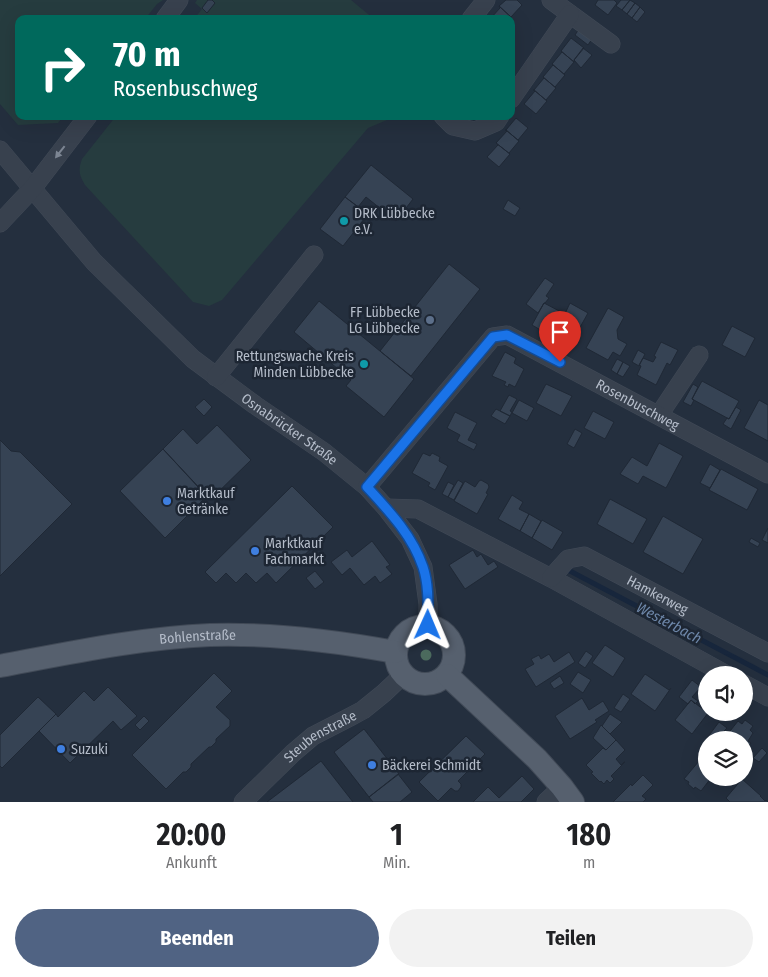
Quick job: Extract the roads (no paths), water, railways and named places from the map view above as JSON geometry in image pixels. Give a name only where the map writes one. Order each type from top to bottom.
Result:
[{"type":"main road","points":[[428,625],[437,628],[450,640],[454,648],[454,658],[452,667],[440,680],[425,684],[417,683],[403,675],[398,668],[395,652],[403,635],[410,629],[428,625]]},
{"type":"main road","name":"Bohlenstraße","points":[[0,666],[158,639],[210,635],[301,638],[395,652]]},
{"type":"main road","points":[[446,674],[537,759],[560,797]]},
{"type":"street","points":[[167,15],[179,0]]},
{"type":"street","points":[[475,15],[486,0]]},
{"type":"street","points":[[551,0],[611,44]]},
{"type":"street","points":[[515,93],[570,14]]},
{"type":"street","points":[[0,223],[32,189],[85,120]]},
{"type":"street","points":[[447,120],[453,126],[475,131],[497,120]]},
{"type":"street","name":"Osnabrücker Straße","points":[[0,150],[94,262],[193,359],[324,452],[367,487],[386,508],[410,539],[423,567],[428,604],[428,625]]},
{"type":"street","points":[[216,377],[314,254]]},
{"type":"street","name":"Rosenbuschweg","points":[[367,487],[493,337],[507,335],[768,474]]},
{"type":"street","points":[[659,415],[699,356]]},
{"type":"street","points":[[386,508],[418,508],[551,578],[711,666]]},
{"type":"street","name":"Hamkerweg","points":[[551,578],[568,559],[584,556],[768,653]]},
{"type":"street","name":"Steubenstraße","points":[[243,802],[313,736],[363,710],[403,675]]},
{"type":"street","points":[[753,689],[768,697]]},
{"type":"waterway","name":"Westerbach","points":[[570,571],[768,675]]},
{"type":"place","name":"DRK Lübbecke e.V.","points":[[344,221]]},
{"type":"place","name":"FF Lübbecke LG Lübbecke","points":[[430,320]]},
{"type":"place","name":"Rettungswache Kreis Minden Lübbecke","points":[[364,364]]},
{"type":"place","name":"Marktkauf Getränke","points":[[167,501]]},
{"type":"place","name":"Marktkauf Fachmarkt","points":[[255,551]]},
{"type":"place","name":"Suzuki","points":[[61,749]]},
{"type":"place","name":"Bäckerei Schmidt","points":[[372,765]]}]
